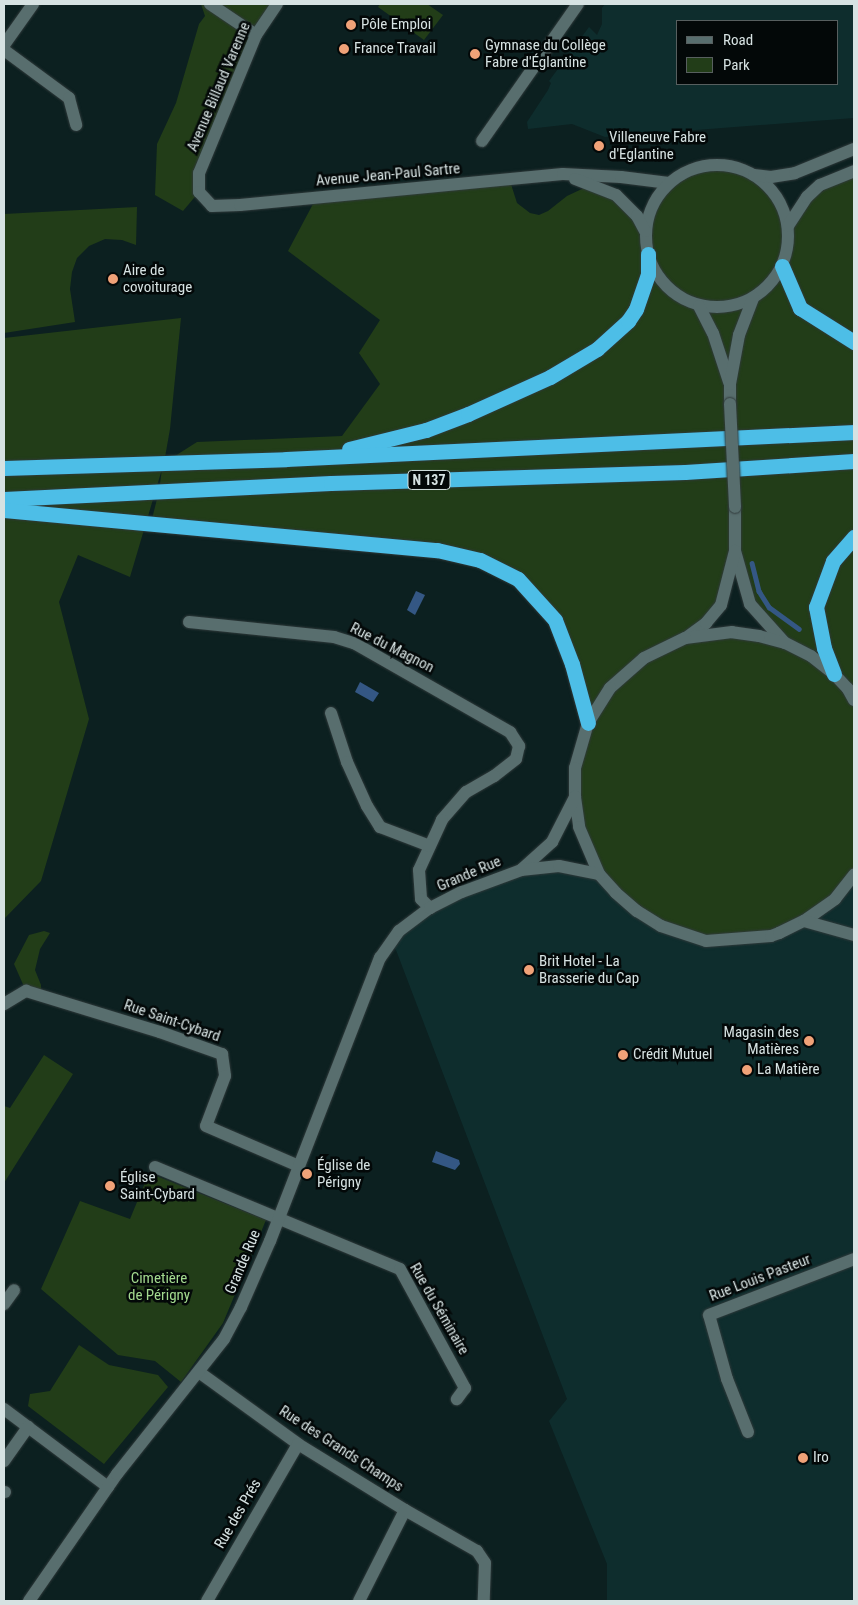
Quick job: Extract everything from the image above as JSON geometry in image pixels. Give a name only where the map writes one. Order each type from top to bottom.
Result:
[{"type":"highway","points":[[286,459],[355,448],[426,430],[508,397],[550,377],[596,348],[619,329],[636,309],[648,274],[648,254]]},
{"type":"highway","points":[[782,266],[800,308],[854,342]]},
{"type":"highway","name":"N 137","points":[[4,468],[286,459],[854,432]]},
{"type":"highway","name":"N 137","points":[[4,499],[331,483],[685,472],[854,461]]},
{"type":"highway","points":[[4,510],[437,550],[480,560],[518,579],[555,620],[572,664],[588,723]]},
{"type":"highway","points":[[834,674],[824,648],[816,608],[833,562],[854,537]]},
{"type":"street","points":[[4,45],[33,4]]},
{"type":"street","points":[[210,4],[256,35]]},
{"type":"street","name":"Avenue Billaud Varenne","points":[[216,206],[205,200],[199,192],[199,173],[256,35],[277,4]]},
{"type":"street","points":[[482,141],[574,5]]},
{"type":"street","points":[[4,50],[69,98],[76,125]]},
{"type":"street","points":[[754,175],[771,177],[795,173],[854,149]]},
{"type":"street","points":[[564,174],[616,195],[637,216],[645,231],[648,254],[655,272],[666,287],[682,299],[699,306],[718,308],[736,305],[754,298],[770,284],[782,266],[788,238],[788,226],[781,204],[770,187],[754,175],[739,168],[708,165],[690,170],[669,183],[651,209],[645,231]]},
{"type":"street","points":[[788,226],[807,196],[820,185],[854,171]]},
{"type":"street","points":[[564,174],[621,177],[669,183]]},
{"type":"street","name":"Avenue Jean-Paul Sartre","points":[[216,206],[564,174]]},
{"type":"street","points":[[754,298],[739,334],[730,384],[735,552],[721,605],[706,623],[685,638],[644,658],[610,688],[588,723],[575,768],[574,797],[580,827],[600,874],[637,912],[661,926],[706,942],[771,936],[804,921],[835,899],[854,874]]},
{"type":"street","points":[[699,306],[713,333],[730,384]]},
{"type":"street","points":[[735,552],[750,604],[785,643]]},
{"type":"street","name":"Rue du Magnon","points":[[189,622],[334,637],[354,643],[510,732],[519,746],[516,759]]},
{"type":"street","points":[[685,638],[732,632],[759,636],[785,643],[811,656],[834,674],[852,695]]},
{"type":"street","points":[[331,713],[347,762],[367,806],[380,827],[430,846]]},
{"type":"street","name":"Grande Rue","points":[[430,908],[421,899],[419,870],[442,820],[466,792],[494,776],[516,759]]},
{"type":"street","name":"Grande Rue","points":[[521,870],[552,842],[574,797]]},
{"type":"street","name":"Grande Rue","points":[[28,1601],[108,1486],[200,1373],[224,1339],[241,1307],[278,1219],[380,958],[399,931],[430,908],[462,892],[521,870],[559,866],[600,874]]},
{"type":"street","points":[[804,921],[854,934]]},
{"type":"street","name":"Rue Saint-Cybard","points":[[4,1004],[26,991],[160,1032],[222,1054],[225,1076],[206,1126],[299,1166]]},
{"type":"street","points":[[155,1166],[278,1219]]},
{"type":"street","name":"Rue du Séminaire","points":[[278,1219],[400,1270],[465,1388],[457,1399]]},
{"type":"street","name":"Rue Louis Pasteur","points":[[748,1432],[727,1379],[708,1315],[854,1259]]},
{"type":"street","points":[[4,1304],[14,1290]]},
{"type":"street","name":"Rue des Grands Champs","points":[[200,1373],[298,1444],[405,1510],[359,1601]]},
{"type":"street","points":[[4,1409],[108,1486]]},
{"type":"street","points":[[4,1461],[28,1427]]},
{"type":"street","name":"Rue des Prés","points":[[207,1601],[298,1444]]},
{"type":"street","points":[[405,1510],[477,1551],[485,1563],[484,1601]]},
{"type":"shaded area","points":[[605,4],[854,4],[854,118],[605,137],[572,124],[528,129],[527,122],[548,90],[551,83],[549,81],[589,27],[597,35],[602,24],[602,8]]},
{"type":"shaded area","points":[[521,870],[854,875],[854,1601],[607,1601],[607,1564],[549,1421],[567,1399],[396,950],[389,944],[430,908]]},
{"type":"green space","points":[[201,4],[277,4],[225,110],[199,192],[183,211],[155,195],[157,144],[176,103],[199,24],[205,16]]},
{"type":"green space","points":[[380,4],[427,4],[443,15],[424,40],[378,7]]},
{"type":"green space","points":[[708,165],[739,168],[754,175],[770,187],[781,204],[788,225],[807,197],[854,171],[854,874],[834,898],[779,932],[721,941],[661,926],[599,874],[575,797],[588,723],[555,620],[518,579],[480,560],[151,523],[162,469],[130,577],[78,555],[59,602],[89,719],[41,881],[4,919],[4,338],[181,318],[170,429],[164,463],[197,442],[342,436],[380,384],[359,353],[380,320],[288,251],[313,204],[510,181],[517,203],[530,213],[539,215],[548,211],[567,196],[584,188],[616,195],[645,231],[657,198],[669,183],[690,170]],"holes":[[[735,553],[750,604],[784,643],[732,632],[686,638],[721,605]]]},
{"type":"green space","points":[[137,207],[136,245],[122,240],[105,239],[89,246],[77,258],[72,272],[70,289],[75,322],[4,333],[4,214]]},
{"type":"green space","points":[[44,931],[50,933],[40,949],[35,970],[41,985],[41,996],[26,991],[14,964],[29,935]]},
{"type":"green space","points":[[44,1055],[73,1074],[4,1183],[4,1106],[10,1108]]},
{"type":"green space","name":"Cimetière de Périgny","points":[[149,1173],[266,1220],[223,1323],[181,1382],[155,1361],[118,1355],[41,1289],[80,1201],[130,1219]]},
{"type":"green space","points":[[79,1345],[109,1365],[158,1375],[168,1387],[104,1464],[28,1406],[30,1394],[50,1391]]},
{"type":"water","points":[[416,591],[425,595],[415,615],[407,610]]},
{"type":"water","points":[[360,682],[379,693],[373,702],[355,692]]},
{"type":"water","points":[[436,1151],[459,1160],[460,1164],[455,1170],[432,1162]]},
{"type":"waterway","points":[[752,563],[759,591],[769,607],[799,629]]},
{"type":"place","name":"Pôle Emploi","points":[[351,25]]},
{"type":"place","name":"France Travail","points":[[344,49]]},
{"type":"place","name":"Gymnase du Collège Fabre d'Églantine","points":[[475,54]]},
{"type":"place","name":"Villeneuve Fabre d'Eglantine","points":[[599,146]]},
{"type":"place","name":"Aire de covoiturage","points":[[113,279]]},
{"type":"place","name":"Brit Hotel - La Brasserie du Cap","points":[[529,970]]},
{"type":"place","name":"Magasin des Matières","points":[[809,1041]]},
{"type":"place","name":"Crédit Mutuel","points":[[623,1055]]},
{"type":"place","name":"La Matière","points":[[747,1070]]},
{"type":"place","name":"Église de Périgny","points":[[307,1174]]},
{"type":"place","name":"Église Saint-Cybard","points":[[110,1186]]},
{"type":"place","name":"Iro","points":[[803,1458]]}]
